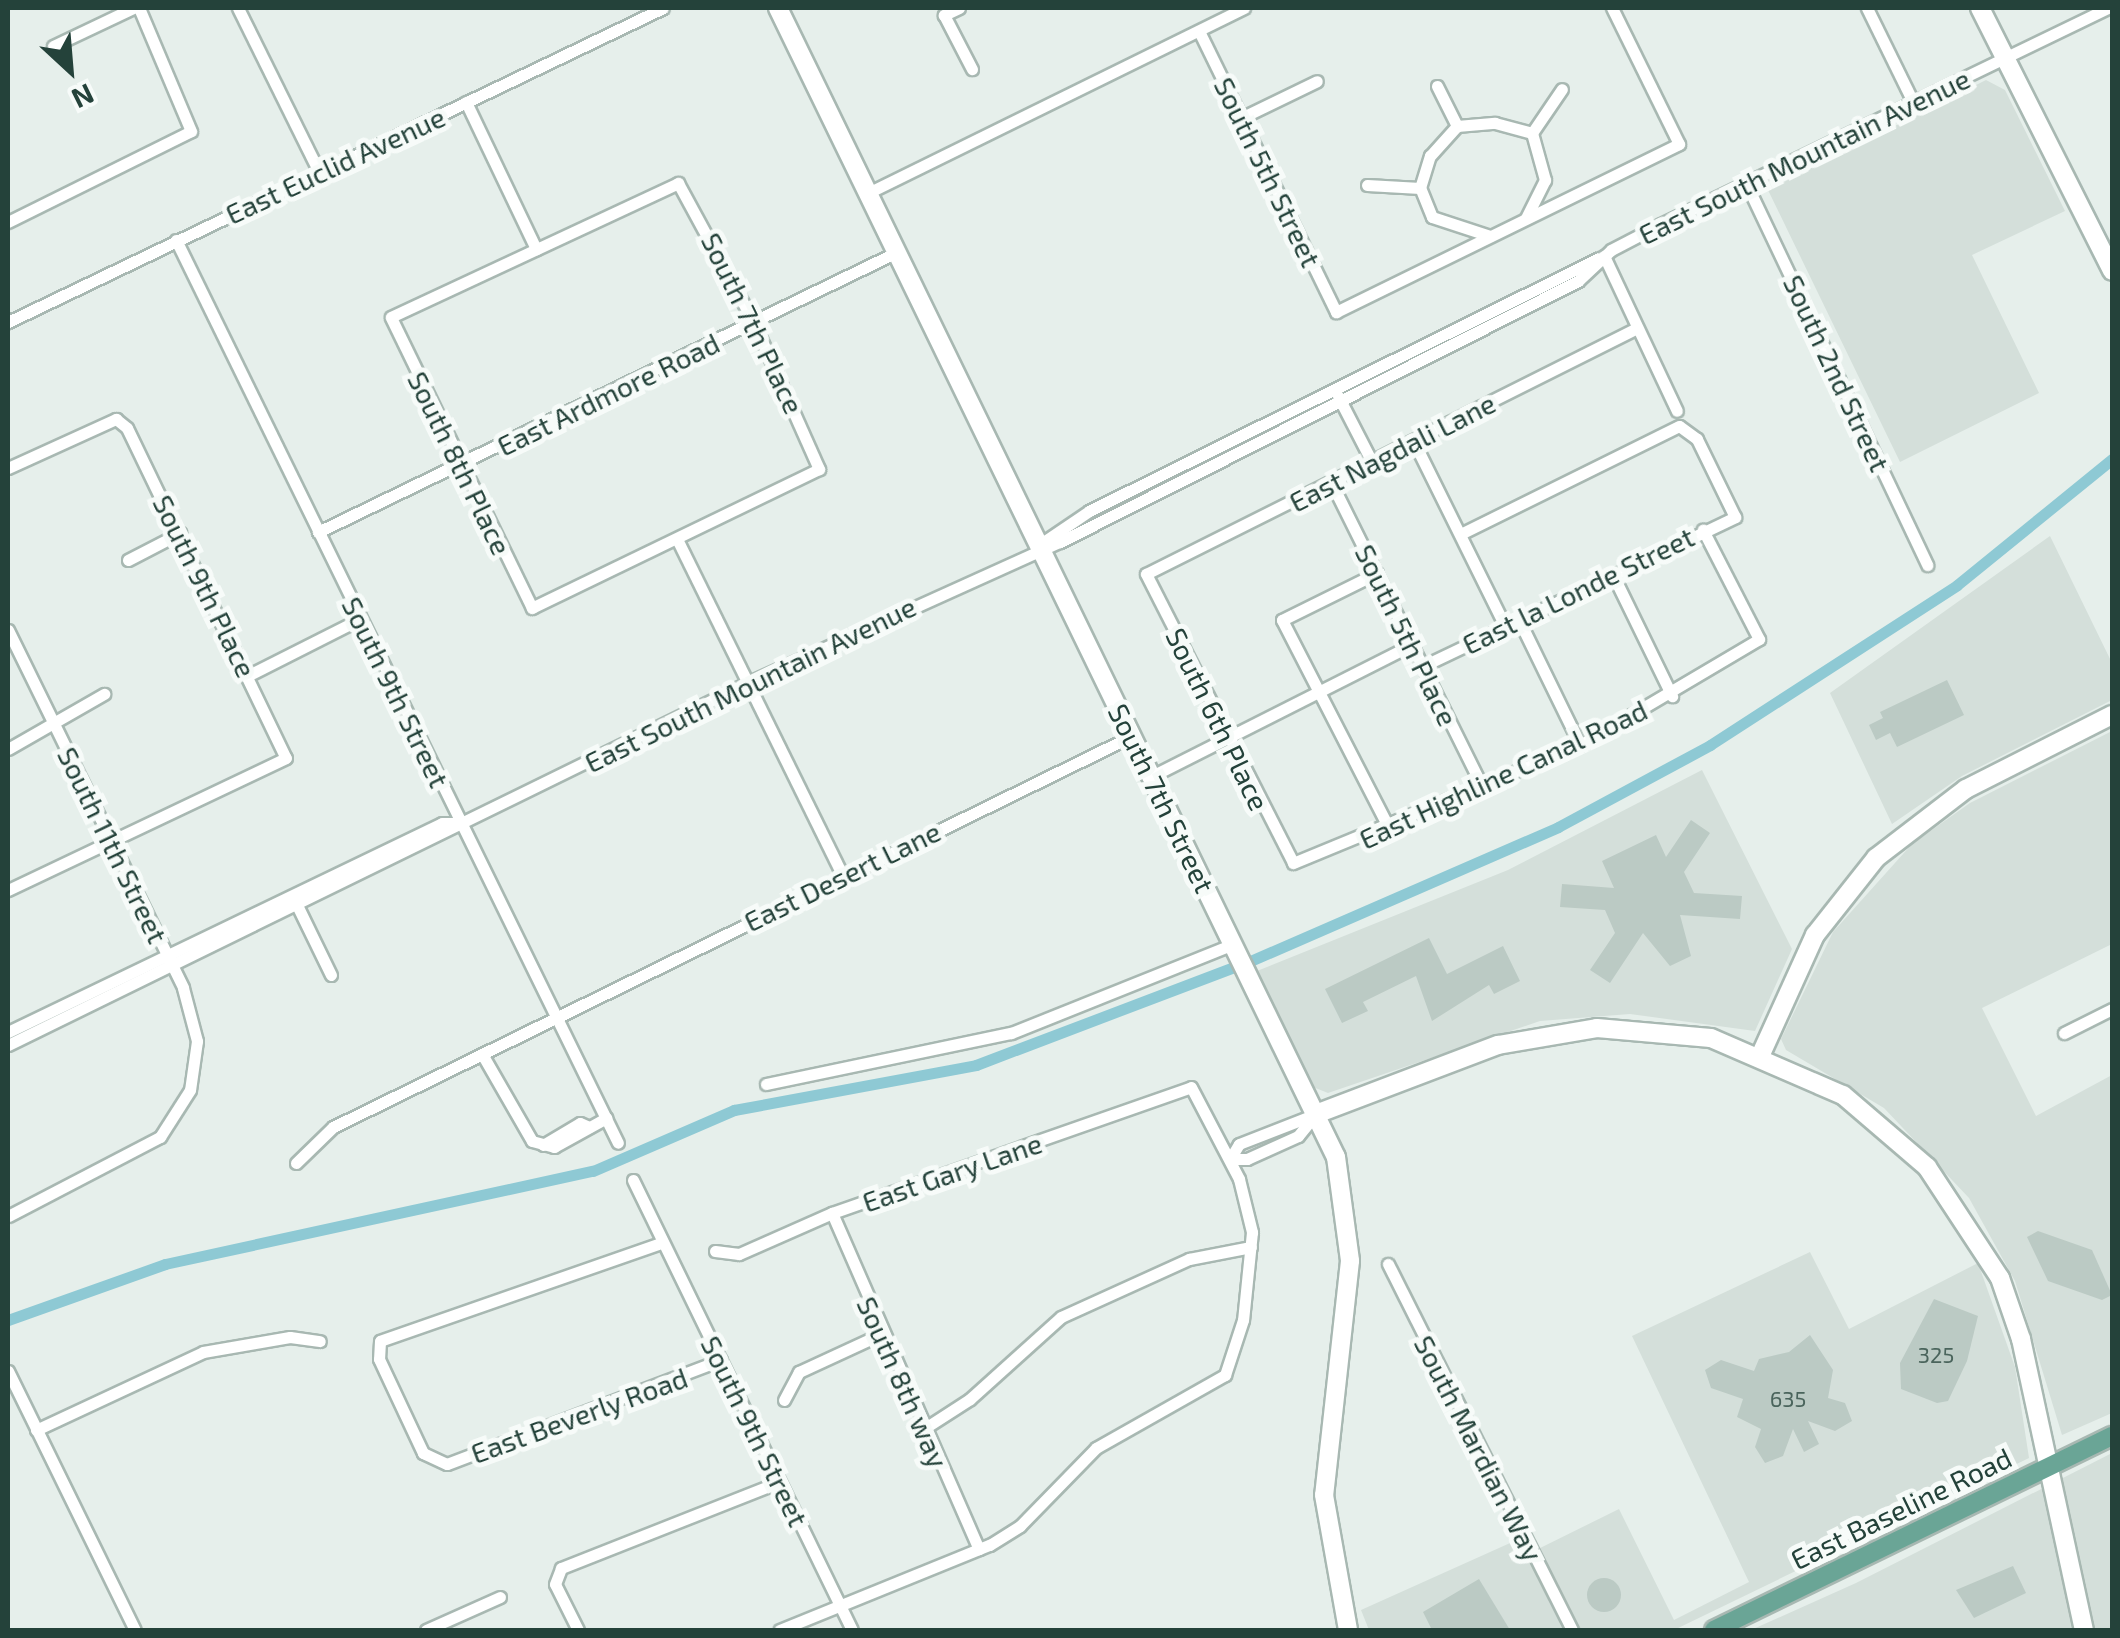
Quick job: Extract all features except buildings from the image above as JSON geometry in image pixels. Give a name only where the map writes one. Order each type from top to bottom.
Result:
[{"type":"main road","name":"South 7th Street","points":[[778,8],[1340,1169],[1349,1224],[1324,1464],[1331,1558],[1348,1630]]},
{"type":"main road","points":[[1980,8],[2112,271]]},
{"type":"main road","points":[[1761,1054],[1815,936],[1876,858],[1966,790],[2112,715]]},
{"type":"main road","points":[[1316,1114],[1480,1050],[1551,1033],[1664,1030],[1761,1054],[1880,1121],[1965,1216],[2011,1306],[2084,1630]]},
{"type":"main road","name":"East Baseline Road","points":[[1714,1630],[2112,1436]]},
{"type":"street","points":[[8,222],[187,136],[192,126],[136,8],[53,46]]},
{"type":"street","points":[[238,8],[320,172]]},
{"type":"street","name":"East Euclid Avenue","points":[[8,322],[663,8]]},
{"type":"street","points":[[959,8],[944,15],[972,69]]},
{"type":"street","points":[[868,194],[1244,8]]},
{"type":"street","points":[[1457,126],[1430,156],[1420,188],[1432,217],[1457,231],[1492,236],[1679,144],[1612,8]]},
{"type":"street","points":[[1867,8],[1914,104]]},
{"type":"street","name":"East South Mountain Avenue","points":[[8,1044],[169,962],[1039,545],[1060,542],[1337,394],[1578,281],[1604,256],[1746,183],[2107,8]]},
{"type":"street","name":"South 5th Street","points":[[1199,32],[1336,312],[1492,236]]},
{"type":"street","points":[[1243,118],[1317,81]]},
{"type":"street","points":[[1437,86],[1457,126]]},
{"type":"street","points":[[1523,221],[1544,180],[1532,133],[1562,89]]},
{"type":"street","points":[[466,102],[536,249]]},
{"type":"street","points":[[1457,126],[1532,133]]},
{"type":"street","name":"South 7th Place","points":[[536,249],[678,182],[754,323],[819,469],[677,539]]},
{"type":"street","name":"South 2nd Street","points":[[1746,183],[1927,564]]},
{"type":"street","points":[[1366,185],[1420,188]]},
{"type":"street","name":"South 9th Street","points":[[176,240],[552,1017],[618,1144]]},
{"type":"street","name":"South 8th Place","points":[[536,249],[391,317],[532,608],[677,539]]},
{"type":"street","name":"East Ardmore Road","points":[[318,532],[897,252]]},
{"type":"street","points":[[1604,256],[1677,411]]},
{"type":"street","name":"East Nagdali Lane","points":[[1146,574],[1637,328]]},
{"type":"street","points":[[1337,394],[1372,464]]},
{"type":"street","name":"South 9th Place","points":[[8,468],[116,419],[180,533],[286,758],[111,841]]},
{"type":"street","name":"East la Londe Street","points":[[1423,666],[1735,517],[1697,439],[1679,426],[1460,534]]},
{"type":"street","points":[[1414,442],[1506,626]]},
{"type":"street","name":"South 5th Place","points":[[1332,484],[1408,646],[1423,666],[1482,786]]},
{"type":"street","name":"East Highline Canal Road","points":[[1293,863],[1388,828],[1580,744],[1672,696],[1758,639],[1703,530]]},
{"type":"street","points":[[128,560],[180,533]]},
{"type":"street","points":[[677,539],[842,875]]},
{"type":"street","points":[[1377,573],[1282,620],[1388,828]]},
{"type":"street","name":"South 6th Place","points":[[1146,574],[1293,863]]},
{"type":"street","points":[[1613,575],[1672,696]]},
{"type":"street","points":[[249,675],[360,619]]},
{"type":"street","points":[[1519,620],[1580,744]]},
{"type":"street","name":"South 11th Street","points":[[8,630],[192,1015],[196,1066],[179,1112],[160,1137],[8,1216]]},
{"type":"street","points":[[1152,776],[1408,646]]},
{"type":"street","points":[[8,748],[56,726],[104,694]]},
{"type":"street","name":"East Desert Lane","points":[[296,1163],[333,1127],[1132,736]]},
{"type":"street","points":[[8,890],[111,841]]},
{"type":"street","points":[[296,902],[331,976]]},
{"type":"street","points":[[766,1084],[1011,1034],[1233,944]]},
{"type":"street","name":"East South Mountain Avenue","points":[[8,1032],[169,962]]},
{"type":"street","points":[[2064,1033],[2112,1009]]},
{"type":"street","points":[[482,1054],[524,1133],[542,1146],[606,1118]]},
{"type":"street","name":"East Gary Lane","points":[[715,1251],[740,1254],[832,1213],[1190,1087],[1230,1159]]},
{"type":"street","points":[[1230,1159],[1260,1134],[1316,1114]]},
{"type":"street","points":[[1230,1159],[1267,1150],[1307,1132],[1316,1114]]},
{"type":"street","points":[[1260,1134],[1267,1150]]},
{"type":"street","points":[[780,1630],[979,1550],[1020,1526],[1096,1448],[1225,1375],[1242,1320],[1251,1247],[1230,1159]]},
{"type":"street","name":"South 9th Street","points":[[633,1180],[658,1244],[721,1360],[852,1630]]},
{"type":"street","name":"South 8th way","points":[[832,1213],[880,1335],[979,1550]]},
{"type":"street","name":"East Beverly Road","points":[[658,1244],[424,1321],[378,1349],[423,1452],[436,1465],[721,1360]]},
{"type":"street","points":[[922,1430],[970,1399],[1061,1318],[1189,1259],[1251,1247]]},
{"type":"street","name":"South Mardian Way","points":[[1388,1264],[1572,1630]]},
{"type":"street","points":[[784,1400],[799,1372],[880,1335]]},
{"type":"street","points":[[36,1430],[202,1352],[290,1336],[320,1340]]},
{"type":"street","points":[[8,1372],[135,1630]]},
{"type":"street","points":[[578,1630],[556,1575],[779,1482]]},
{"type":"street","points":[[426,1630],[500,1596]]},
{"type":"shaded area","points":[[1986,80],[2005,90],[2065,211],[1972,255],[2039,393],[1900,462],[1768,190]]},
{"type":"shaded area","points":[[2050,536],[2112,663],[2112,700],[1962,776],[1892,824],[1830,693]]},
{"type":"shaded area","points":[[2112,731],[2112,944],[1982,1008],[2036,1116],[2112,1075],[2112,1413],[2062,1435],[2015,1281],[1969,1198],[1884,1108],[1786,1050],[1781,1039],[1833,932],[1912,844],[1970,803]]},
{"type":"shaded area","points":[[1702,770],[1792,949],[1755,1031],[1630,1014],[1540,1021],[1328,1093],[1313,1087],[1257,971],[1508,870]]},
{"type":"shaded area","points":[[1810,1252],[1849,1329],[1978,1263],[2015,1367],[2029,1458],[1674,1630],[1369,1630],[1361,1610],[1519,1539],[1528,1554],[1619,1509],[1674,1620],[1749,1582],[1632,1336]]},
{"type":"shaded area","points":[[2112,1453],[2112,1630],[1751,1630],[1856,1583]]},
{"type":"waterway","points":[[1248,962],[1558,827],[1710,745],[1957,585],[2112,459]]},
{"type":"waterway","points":[[8,1320],[165,1264],[593,1171],[734,1110],[976,1065],[1234,967]]}]
